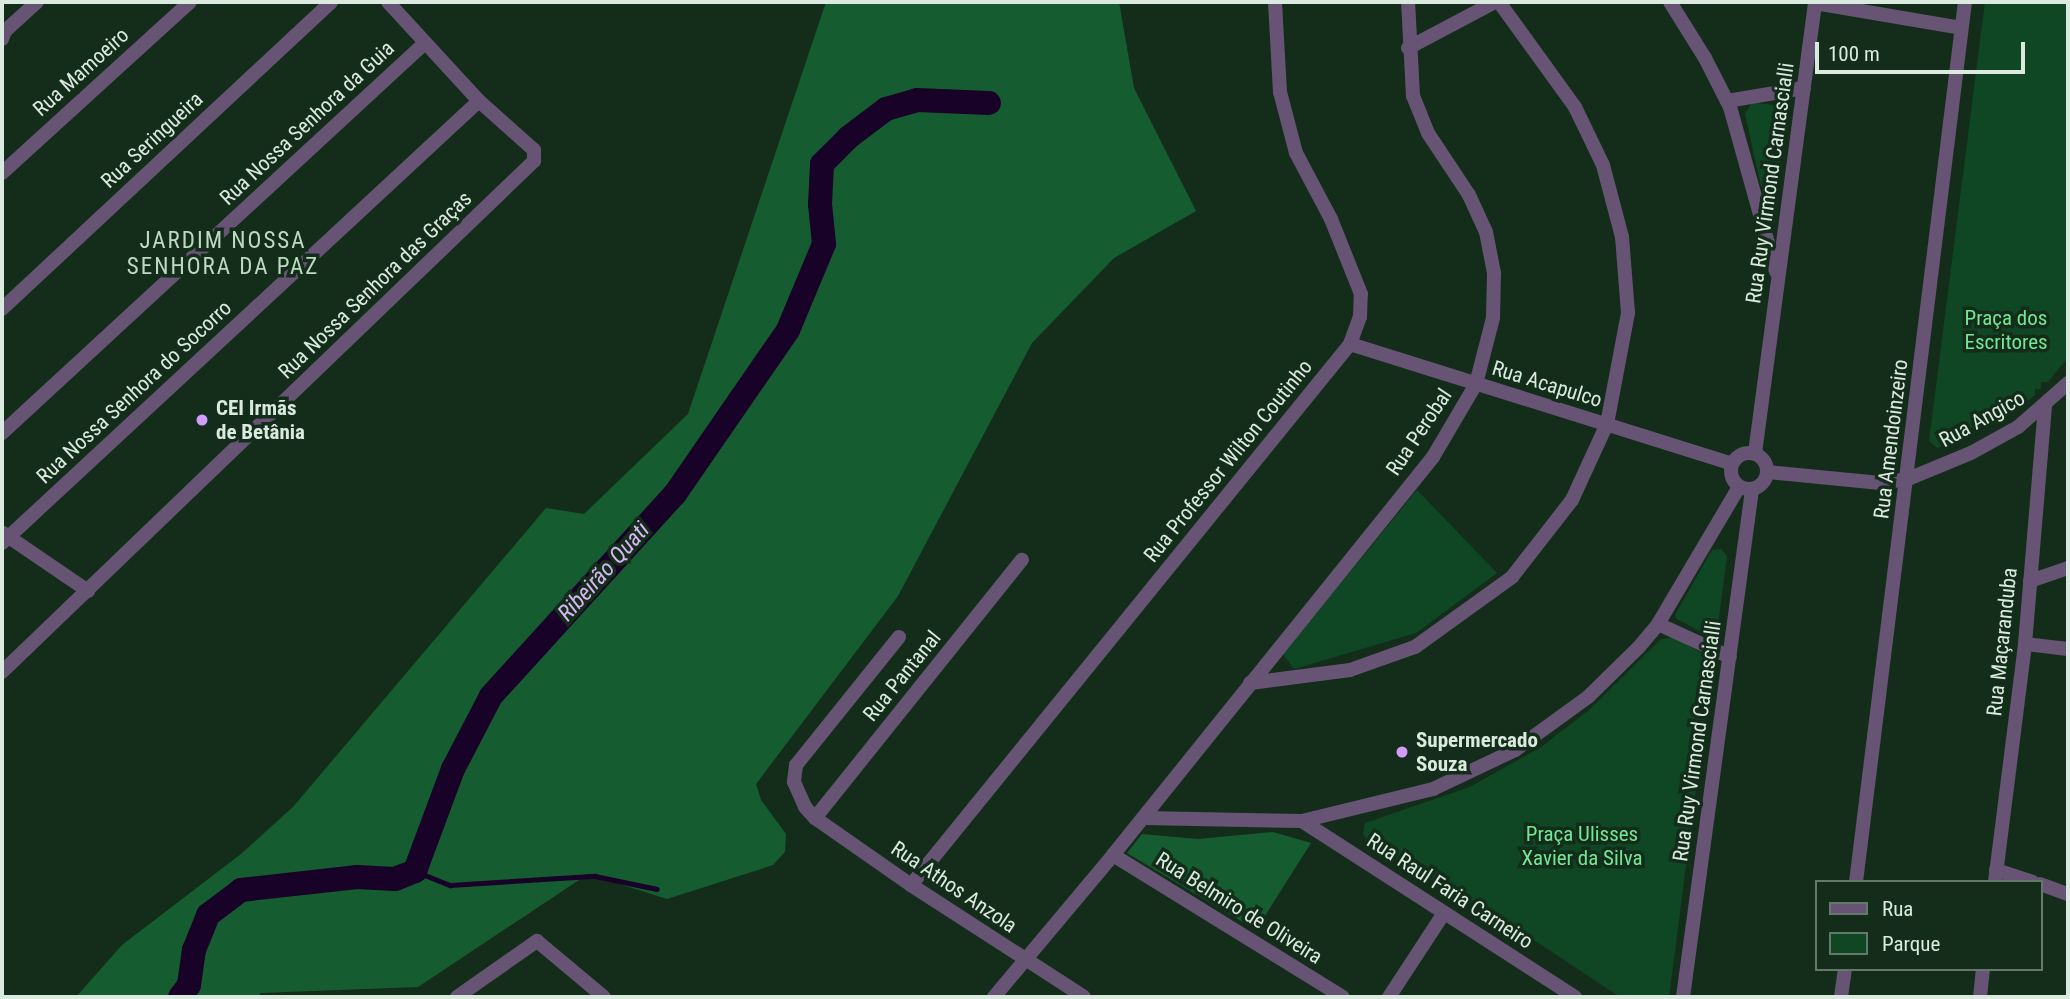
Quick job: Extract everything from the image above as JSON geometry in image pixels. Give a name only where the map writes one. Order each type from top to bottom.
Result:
[{"type":"street","points":[[2,39],[5,32],[37,2]]},
{"type":"street","name":"Rua Mamoeiro","points":[[2,173],[190,2]]},
{"type":"street","name":"Rua Seringueira","points":[[2,309],[331,2]]},
{"type":"street","points":[[388,2],[480,101]]},
{"type":"street","name":"Rua Professor Wilton Coutinho","points":[[911,885],[1350,344],[1360,317],[1361,294],[1331,219],[1292,141],[1280,92],[1275,2]]},
{"type":"street","name":"Rua Perobal","points":[[994,997],[1113,855],[1433,457],[1476,384],[1493,318],[1494,273],[1486,232],[1469,195],[1428,133],[1413,96],[1408,48],[1408,2]]},
{"type":"street","points":[[1250,683],[1350,670],[1415,647],[1458,616],[1511,577],[1564,510],[1607,424],[1628,313],[1622,237],[1603,165],[1575,107],[1497,2],[1408,48]]},
{"type":"street","points":[[1670,2],[1727,101],[1758,200],[1778,281]]},
{"type":"street","name":"Rua Amendoinzeiro","points":[[1856,880],[1965,2]]},
{"type":"street","points":[[1815,3],[1961,28]]},
{"type":"street","name":"Rua Ruy Virmond Carnascialli","points":[[1755,453],[1815,3]]},
{"type":"street","name":"Rua Nossa Senhora da Guia","points":[[2,433],[425,43]]},
{"type":"street","points":[[1727,101],[1804,88]]},
{"type":"street","name":"Rua Nossa Senhora das Graças","points":[[2,672],[534,161],[534,150],[480,101]]},
{"type":"street","name":"Rua Nossa Senhora do Socorro","points":[[4,537],[480,101]]},
{"type":"street","name":"Rua Acapulco","points":[[1350,344],[1732,464]]},
{"type":"street","name":"Rua Angico","points":[[1908,479],[1980,449],[2018,427],[2068,383]]},
{"type":"street","name":"Rua Maçaranduba","points":[[1995,876],[2025,644],[2045,406]]},
{"type":"street","points":[[1143,818],[1302,821],[1433,789],[1515,750],[1588,696],[1658,624],[1745,488],[1763,484],[1768,472],[1765,460],[1755,453],[1744,453],[1732,464],[1732,477],[1745,488]]},
{"type":"street","points":[[1768,472],[1880,483],[1908,479]]},
{"type":"street","name":"Rua Ruy Virmond Carnascialli","points":[[1684,997],[1730,657],[1745,488]]},
{"type":"street","points":[[4,537],[88,591]]},
{"type":"street","name":"Rua Pantanal","points":[[810,813],[1022,560]]},
{"type":"street","points":[[2029,581],[2068,568]]},
{"type":"street","points":[[1658,624],[1730,657]]},
{"type":"street","points":[[810,813],[794,782],[796,765],[900,637]]},
{"type":"street","points":[[2025,644],[2068,649]]},
{"type":"street","name":"Rua Athos Anzola","points":[[810,813],[911,885],[1084,997]]},
{"type":"street","name":"Rua Raul Faria Carneiro","points":[[1302,821],[1575,997]]},
{"type":"street","name":"Rua Belmiro de Oliveira","points":[[1113,855],[1343,997]]},
{"type":"street","points":[[1995,876],[2020,880]]},
{"type":"street","points":[[2042,885],[2068,894]]},
{"type":"street","points":[[1389,997],[1444,913]]},
{"type":"street","points":[[457,997],[537,941],[604,997]]},
{"type":"street","points":[[1841,997],[1845,971]]},
{"type":"street","points":[[1980,997],[1983,971]]},
{"type":"green space","points":[[826,2],[1119,2],[1134,88],[1196,211],[1114,258],[1032,343],[898,596],[756,784],[761,800],[786,834],[785,852],[773,865],[667,899],[588,874],[418,987],[260,993],[259,997],[76,997],[122,945],[241,854],[293,807],[546,508],[584,514],[688,414]]},
{"type":"green space","name":"Praça dos Escritores","points":[[1985,2],[2068,2],[2068,357],[2048,382],[2041,382],[2041,389],[2035,389],[2035,395],[2021,406],[1937,448],[1929,441]]},
{"type":"green space","points":[[1751,104],[1774,105],[1781,115],[1780,179],[1779,185],[1771,191],[1761,186],[1745,114]]},
{"type":"green space","points":[[1417,490],[1497,573],[1416,633],[1294,669],[1283,654]]},
{"type":"green space","points":[[1721,549],[1727,556],[1717,632],[1709,636],[1677,619],[1675,615],[1712,550]]},
{"type":"green space","name":"Praça Ulisses Xavier da Silva","points":[[1673,637],[1705,655],[1711,673],[1669,997],[1620,997],[1540,944],[1368,843],[1363,833],[1365,823],[1470,787],[1541,747],[1588,711],[1660,640]]},
{"type":"green space","points":[[1273,832],[1311,843],[1256,930],[1127,853],[1142,834],[1198,839]]},
{"type":"waterway","name":"Ribeirão Quati","points":[[180,997],[189,985],[194,950],[208,915],[241,890],[357,877],[395,879],[415,871],[453,769],[491,696],[675,494],[788,330],[824,244],[820,204],[822,164],[849,137],[886,109],[917,100],[989,103]]},
{"type":"waterway","points":[[415,871],[450,885],[595,876],[657,889]]},
{"type":"place","name":"CEI Irmãs de Betânia","points":[[202,420]]},
{"type":"place","name":"Supermercado Souza","points":[[1402,752]]},
{"type":"district","name":"JARDIM NOSSA SENHORA DA PAZ","points":[[223,254]]}]
